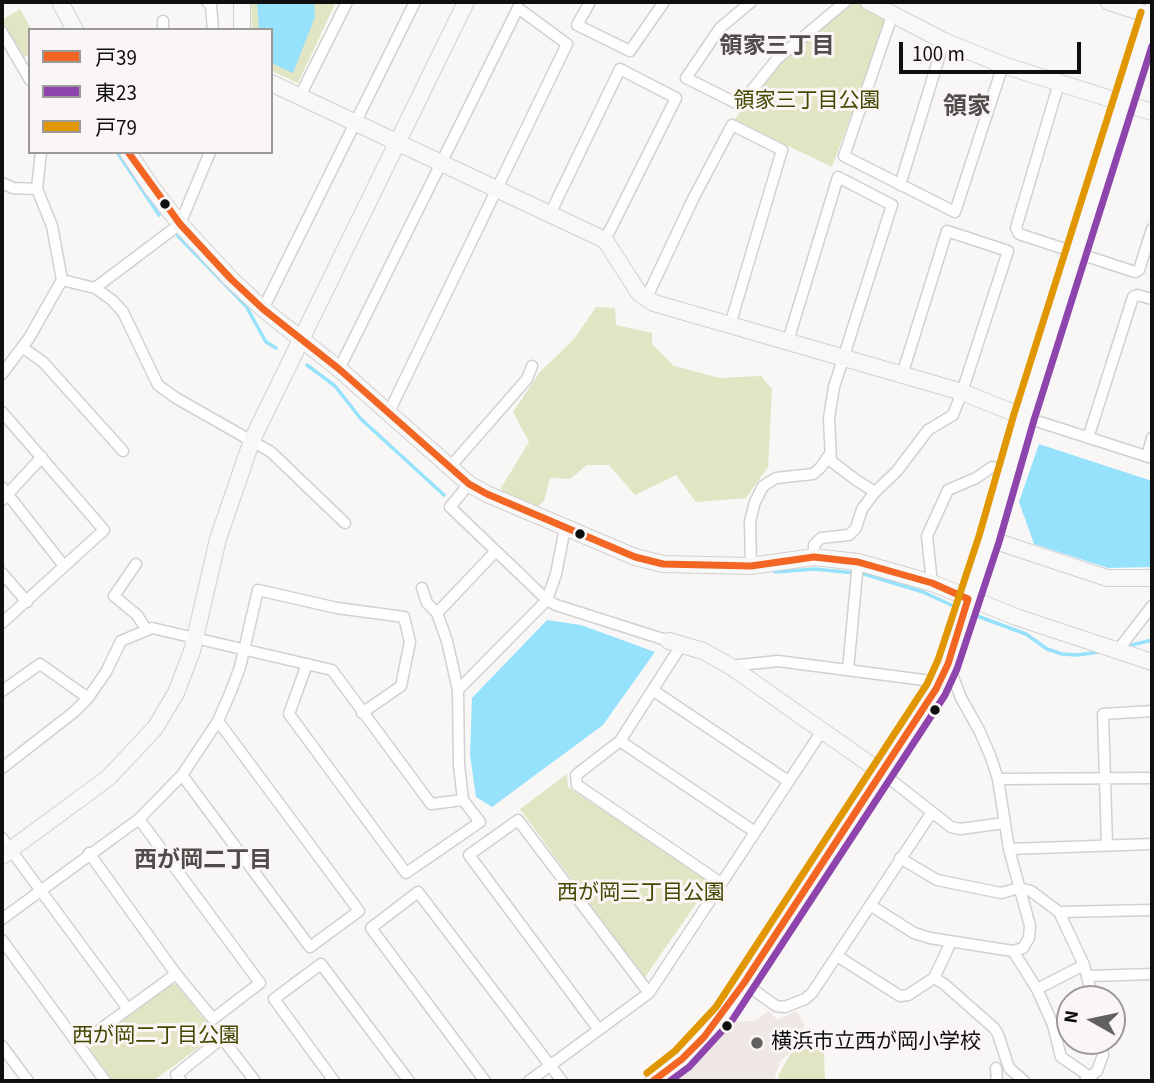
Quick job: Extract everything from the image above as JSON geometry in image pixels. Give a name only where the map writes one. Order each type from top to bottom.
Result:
[{"type":"street","points":[[60,2],[74,28]]},
{"type":"street","points":[[207,2],[211,6],[213,28]]},
{"type":"street","points":[[242,2],[242,28]]},
{"type":"street","points":[[300,96],[347,2]]},
{"type":"street","points":[[263,309],[415,2]]},
{"type":"street","points":[[128,1009],[40,890],[5,848],[108,778],[131,757],[155,727],[176,693],[195,637],[218,539],[252,440],[466,2]]},
{"type":"street","points":[[590,2],[577,25],[631,51],[664,2]]},
{"type":"street","points":[[751,2],[720,28],[686,78],[740,105],[777,59],[845,2]]},
{"type":"street","points":[[869,2],[944,41],[1003,65],[1152,112]]},
{"type":"street","points":[[653,1081],[682,1059],[704,1037],[744,984],[948,664],[989,539],[1122,102],[1152,14],[1109,2]]},
{"type":"street","points":[[339,369],[518,8],[567,44],[389,412]]},
{"type":"street","points":[[892,16],[844,156],[954,212],[1003,65]]},
{"type":"street","points":[[2,32],[6,46],[28,77]]},
{"type":"street","points":[[900,185],[944,41]]},
{"type":"street","points":[[550,215],[620,69],[676,98],[605,240]]},
{"type":"street","points":[[1059,83],[1016,228],[1019,234],[1135,272],[1139,270],[1152,229]]},
{"type":"street","points":[[273,84],[605,240],[639,293],[663,307],[962,392],[1024,417],[1149,457],[1152,438]]},
{"type":"street","points":[[646,299],[693,199],[732,125],[782,150],[730,325]]},
{"type":"street","points":[[2,373],[22,347],[62,281],[52,226],[37,189],[41,154]]},
{"type":"street","points":[[129,154],[180,224],[231,279],[263,309],[389,412],[469,484],[635,557],[663,564],[751,566],[814,557],[858,562],[932,583],[1016,617],[1152,662]]},
{"type":"street","points":[[95,288],[180,224],[209,154]]},
{"type":"street","points":[[788,341],[838,177],[892,205],[831,398],[829,418],[831,461],[875,492]]},
{"type":"street","points":[[2,183],[13,188],[37,189]]},
{"type":"street","points":[[814,557],[814,545],[821,538],[849,535],[856,528],[862,509],[897,471],[928,430],[953,415],[1008,251],[947,231],[902,375]]},
{"type":"street","points":[[62,281],[95,288],[112,300],[123,312],[159,385],[176,398],[271,453],[345,523]]},
{"type":"street","points":[[1088,438],[1133,297],[1138,295],[1152,299]]},
{"type":"street","points":[[22,347],[43,362],[123,451]]},
{"type":"street","points":[[450,467],[527,379],[533,366]]},
{"type":"street","points":[[2,411],[104,530],[2,623]]},
{"type":"street","points":[[751,566],[750,521],[763,486],[776,478],[813,474],[830,454]]},
{"type":"street","points":[[42,457],[4,493],[64,566]]},
{"type":"street","points":[[932,583],[927,536],[948,490],[976,478],[992,467],[1008,471]]},
{"type":"street","points":[[469,484],[450,507],[556,606],[675,642],[730,666],[881,772],[951,827],[960,829],[1004,823]]},
{"type":"street","points":[[458,690],[547,600],[556,574],[565,528]]},
{"type":"street","points":[[989,539],[1107,578],[1152,578]]},
{"type":"street","points":[[437,612],[496,551]]},
{"type":"street","points":[[848,670],[858,562]]},
{"type":"street","points":[[136,564],[114,596],[137,615],[145,629]]},
{"type":"street","points":[[2,573],[27,602]]},
{"type":"street","points":[[307,664],[289,714],[406,873],[480,822],[463,800],[459,765],[458,690],[447,641],[437,612],[428,603],[422,588]]},
{"type":"street","points":[[2,919],[139,819],[182,775],[218,721],[240,667],[258,590],[337,608],[404,617],[410,642],[401,686],[362,713]]},
{"type":"street","points":[[1118,650],[1152,606]]},
{"type":"street","points":[[2,768],[88,698],[121,641],[152,628],[332,670],[431,804],[463,800]]},
{"type":"street","points":[[675,642],[653,691],[620,741],[576,775],[577,785],[721,883]]},
{"type":"street","points":[[730,666],[778,661],[939,682]]},
{"type":"street","points":[[2,691],[40,664],[88,698]]},
{"type":"street","points":[[870,905],[914,933],[951,942],[1013,951],[1023,948],[1028,938],[1030,926],[1009,849],[998,779],[990,755],[965,707],[948,664]]},
{"type":"street","points":[[653,691],[788,781]]},
{"type":"street","points":[[1107,845],[1103,714],[1152,711]]},
{"type":"street","points":[[182,775],[310,947],[359,911],[218,721]]},
{"type":"street","points":[[529,1081],[649,993],[822,731]]},
{"type":"street","points":[[620,741],[755,832]]},
{"type":"street","points":[[998,779],[1152,778]]},
{"type":"street","points":[[744,984],[776,1006],[785,1007],[805,999],[812,993],[932,812]]},
{"type":"street","points":[[89,853],[176,974],[213,1019],[260,984],[139,819]]},
{"type":"street","points":[[599,1030],[469,855],[519,820],[649,993]]},
{"type":"street","points":[[1009,849],[1152,844]]},
{"type":"street","points":[[900,858],[937,880],[1001,893],[1019,888],[1031,891],[1059,912],[1089,976],[1091,985]]},
{"type":"street","points":[[485,1081],[371,928],[418,892],[562,1081]]},
{"type":"street","points":[[1059,912],[1152,910]]},
{"type":"street","points":[[2,940],[106,1081]]},
{"type":"street","points":[[836,956],[900,996],[908,995],[934,978],[951,942]]},
{"type":"street","points":[[1013,951],[1038,989],[1053,1025],[1061,1058],[1087,1079],[1097,1071],[1102,1055]]},
{"type":"street","points":[[334,1081],[274,999],[321,964],[409,1081]]},
{"type":"street","points":[[1038,989],[1084,965]]},
{"type":"street","points":[[80,1044],[176,974]]},
{"type":"street","points":[[1089,976],[1152,974]]},
{"type":"street","points":[[934,978],[994,1028],[1009,1068],[1024,1081]]},
{"type":"street","points":[[181,1081],[176,1074],[222,1038],[255,1081]]},
{"type":"street","points":[[2,1046],[28,1081]]},
{"type":"street","points":[[996,1068],[997,1081]]},
{"type":"shaded area","name":"横浜市立西が岡小学校","points":[[768,1011],[778,1020],[796,1011],[804,1023],[803,1038],[797,1047],[780,1061],[774,1081],[672,1081],[708,1051],[733,1021],[755,1021]]},
{"type":"green space","points":[[251,2],[336,2],[298,83],[273,72],[273,28],[252,28]]},
{"type":"green space","name":"領家三丁目公園","points":[[859,2],[884,17],[885,23],[832,167],[734,120],[778,64],[852,3]]},
{"type":"green space","points":[[20,9],[31,28],[28,28],[28,55],[23,58],[2,20]]},
{"type":"green space","points":[[596,307],[615,308],[616,325],[652,333],[652,344],[674,366],[720,378],[761,376],[772,389],[768,467],[746,498],[696,502],[676,475],[635,495],[609,465],[587,465],[570,479],[550,478],[544,501],[537,507],[503,494],[501,488],[529,442],[513,412],[540,372],[574,339]]},
{"type":"green space","name":"西が岡三丁目公園","points":[[567,774],[568,787],[706,879],[707,888],[645,977],[520,809]]},
{"type":"green space","name":"西が岡二丁目公園","points":[[172,984],[178,985],[216,1035],[153,1081],[113,1081],[90,1050],[91,1044]]},
{"type":"green space","points":[[807,1037],[812,1038],[824,1053],[825,1081],[780,1081],[778,1076],[790,1055]]},
{"type":"water","points":[[257,2],[314,2],[315,17],[293,73],[273,64],[273,28],[259,28]]},
{"type":"water","points":[[1039,444],[1152,481],[1152,567],[1108,568],[1034,544],[1019,502]]},
{"type":"water","points":[[547,620],[581,625],[655,652],[603,725],[492,807],[476,797],[470,755],[472,698]]},
{"type":"waterway","points":[[118,154],[159,215]]},
{"type":"waterway","points":[[177,235],[246,306],[266,342],[276,348]]},
{"type":"waterway","points":[[307,365],[335,386],[361,419],[444,495]]},
{"type":"waterway","points":[[775,572],[815,569],[864,574],[923,592],[962,610]]},
{"type":"waterway","points":[[969,613],[1026,634],[1047,649],[1062,654],[1099,652]]},
{"type":"waterway","points":[[1124,647],[1152,640]]},
{"type":"transit line","name":"戸79","points":[[647,1073],[675,1051],[716,1007],[927,684],[938,660],[979,536],[1014,414],[1141,12]]},
{"type":"transit line","name":"東23","points":[[670,1081],[689,1067],[733,1019],[945,695],[957,669],[999,542],[1034,420],[1152,46]]},
{"type":"transit line","name":"戸39","points":[[129,154],[180,224],[231,279],[263,309],[339,369],[469,484],[487,494],[635,557],[663,564],[751,566],[814,557],[858,562],[932,583],[968,599]]},
{"type":"transit line","name":"戸39","points":[[653,1081],[682,1059],[704,1037],[744,983],[936,689],[948,664],[968,599]]},
{"type":"place","name":"横浜市立西が岡小学校","points":[[757,1043]]},
{"type":"district","name":"領家三丁目","points":[[777,48]]},
{"type":"district","name":"領家","points":[[967,109]]},
{"type":"district","name":"西が岡二丁目","points":[[203,862]]}]
